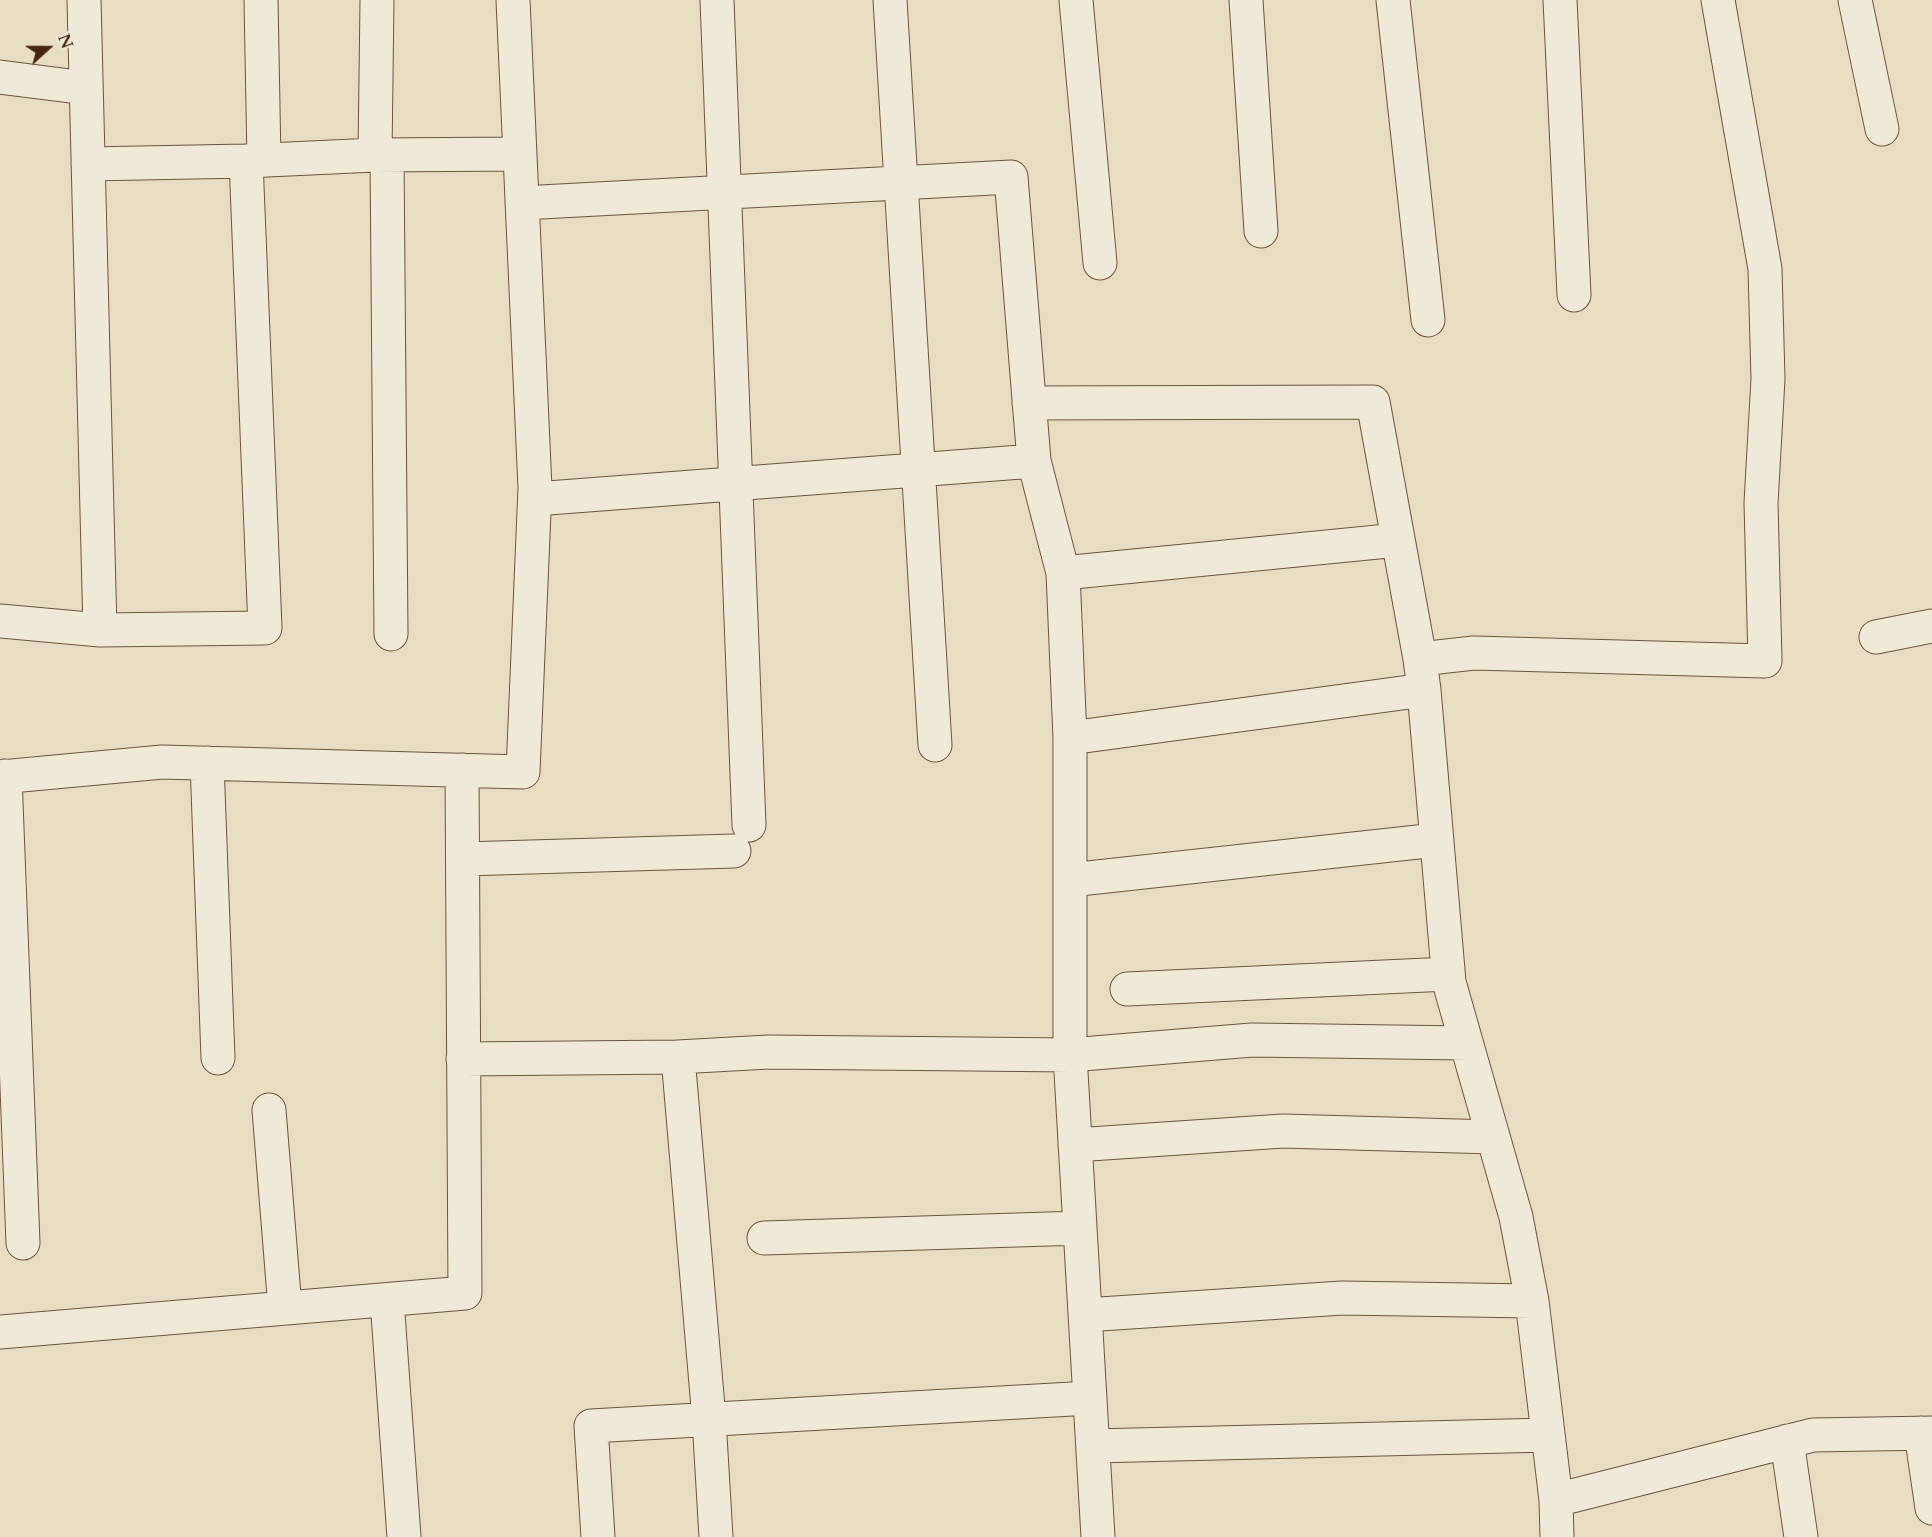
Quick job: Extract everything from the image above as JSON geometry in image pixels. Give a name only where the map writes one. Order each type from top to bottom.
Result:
[{"type":"street","points":[[84,0],[100,630]]},
{"type":"street","points":[[0,621],[100,630],[265,628],[255,161],[261,0]]},
{"type":"street","points":[[377,0],[391,634]]},
{"type":"street","points":[[23,1243],[3,776],[162,762],[523,772],[535,499],[513,0]]},
{"type":"street","points":[[463,859],[742,838],[736,484],[717,0]]},
{"type":"street","points":[[890,0],[935,745]]},
{"type":"street","points":[[1076,0],[1100,263]]},
{"type":"street","points":[[1246,0],[1261,231]]},
{"type":"street","points":[[1393,0],[1428,320]]},
{"type":"street","points":[[1560,0],[1574,295]]},
{"type":"street","points":[[1070,738],[1422,675],[1474,653],[1765,661],[1761,503],[1768,379],[1765,269],[1718,0]]},
{"type":"street","points":[[1855,0],[1882,129]]},
{"type":"street","points":[[0,77],[87,88]]},
{"type":"street","points":[[88,164],[255,161],[381,155],[520,154]]},
{"type":"street","points":[[522,203],[1011,177],[1034,461],[1063,573],[1070,738],[1070,1055],[1098,1537]]},
{"type":"street","points":[[1029,403],[1373,402],[1422,675],[1448,974],[1516,1217],[1532,1301],[1556,1500],[1557,1537]]},
{"type":"street","points":[[535,499],[1034,461]]},
{"type":"street","points":[[1063,573],[1398,540]]},
{"type":"street","points":[[1876,637],[1932,626]]},
{"type":"street","points":[[207,763],[218,1058]]},
{"type":"street","points":[[0,1332],[465,1293],[462,770]]},
{"type":"street","points":[[1070,880],[1436,840]]},
{"type":"street","points":[[1127,989],[1448,974]]},
{"type":"street","points":[[464,1059],[678,1057],[768,1052],[1070,1055],[1252,1040],[1466,1043]]},
{"type":"street","points":[[678,1057],[709,1419],[716,1537]]},
{"type":"street","points":[[269,1110],[285,1308]]},
{"type":"street","points":[[1075,1145],[1283,1131],[1493,1137]]},
{"type":"street","points":[[764,1238],[1080,1228]]},
{"type":"street","points":[[1085,1315],[1342,1298],[1532,1301]]},
{"type":"street","points":[[387,1300],[404,1537]]},
{"type":"street","points":[[598,1537],[591,1426],[1090,1398]]},
{"type":"street","points":[[1556,1500],[1813,1435],[1927,1433],[1932,1508]]},
{"type":"street","points":[[1093,1446],[1548,1435]]},
{"type":"street","points":[[1787,1441],[1801,1537]]}]
